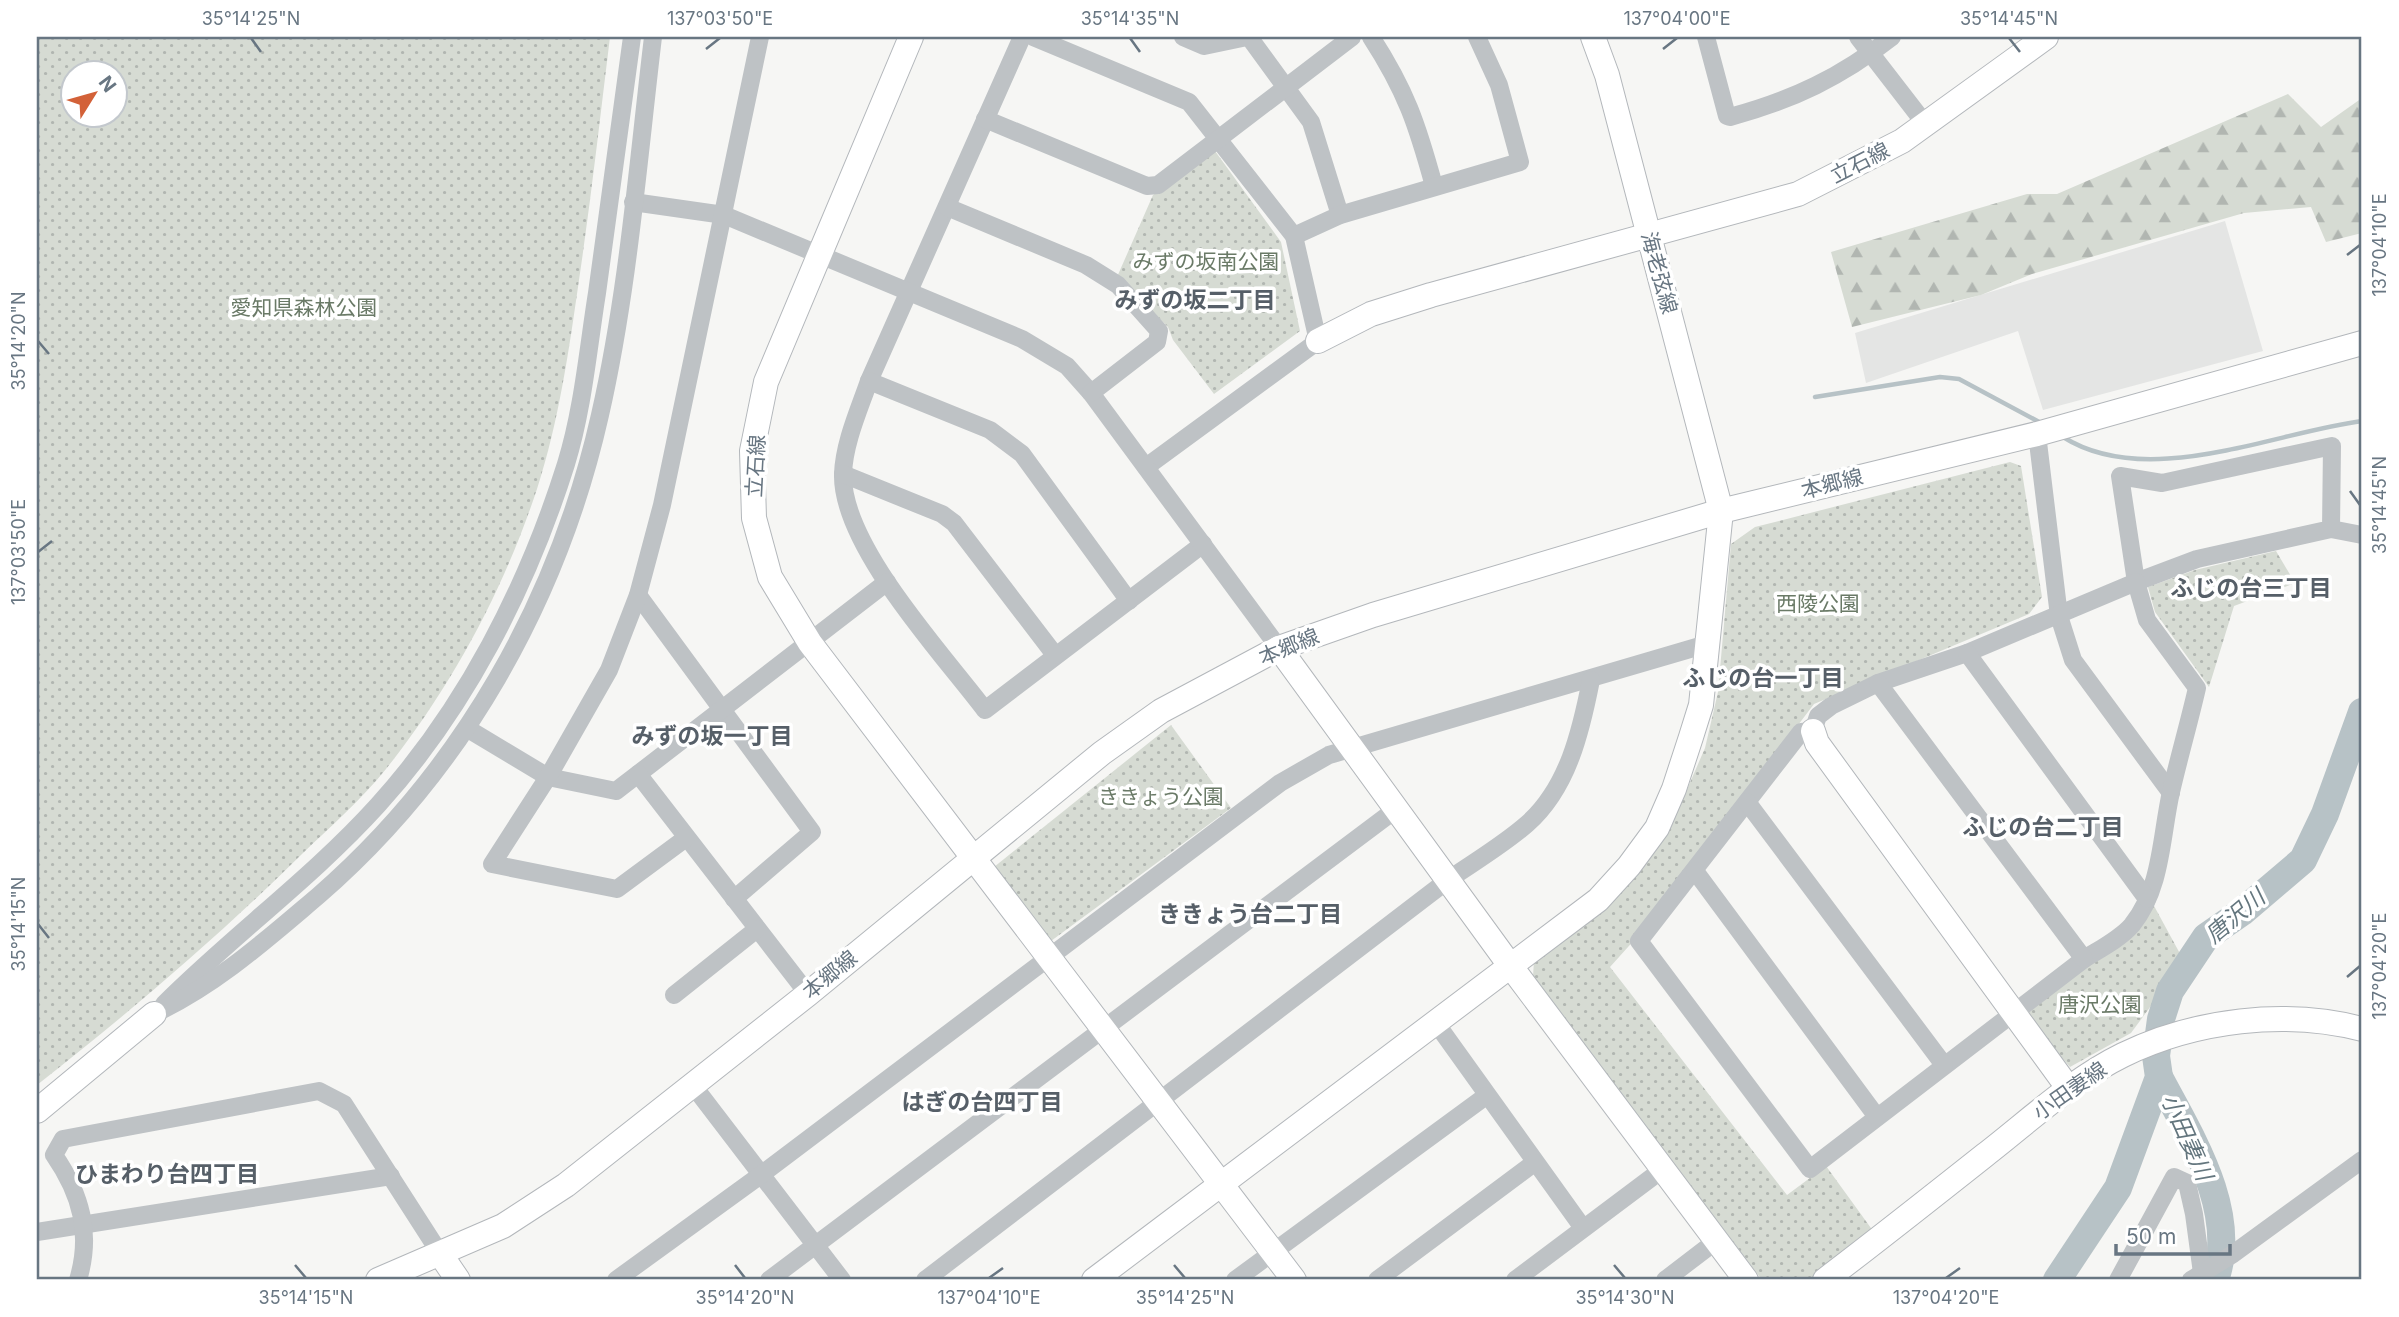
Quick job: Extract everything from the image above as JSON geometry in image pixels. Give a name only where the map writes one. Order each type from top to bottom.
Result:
[{"type":"street","points":[[37,1111],[155,1014],[336,850],[380,804],[425,747],[485,657],[527,569],[566,462],[584,380],[632,37]]},
{"type":"street","points":[[155,1014],[194,995],[268,939],[385,832],[468,729],[513,651],[566,533],[600,415],[633,202],[653,37]]},
{"type":"street","points":[[686,838],[617,889],[492,864],[548,777],[609,670],[638,595],[662,505],[760,37]]},
{"type":"street","name":"立石線","points":[[911,37],[766,382],[752,452],[754,518],[770,577],[810,643],[1294,1280]]},
{"type":"street","points":[[1022,37],[869,381],[852,431],[843,474],[848,509],[863,547],[985,710],[1203,544]]},
{"type":"street","points":[[1033,37],[1189,102],[1294,236],[1318,341],[1146,467]]},
{"type":"street","points":[[1183,37],[1204,46],[1248,37],[1311,122],[1340,215]]},
{"type":"street","points":[[985,119],[1147,187],[1158,185],[1352,37]]},
{"type":"street","points":[[1371,37],[1397,78],[1415,118],[1434,186]]},
{"type":"street","points":[[1294,236],[1340,215],[1520,162],[1499,85],[1476,37]]},
{"type":"street","name":"海老弦線","points":[[1593,37],[1607,75],[1721,511]]},
{"type":"street","points":[[1706,37],[1727,116],[1730,117],[1780,104],[1836,77],[1892,37]]},
{"type":"street","points":[[1857,37],[1926,125]]},
{"type":"street","name":"立石線","points":[[1318,341],[1371,314],[1798,194],[1893,147],[2046,37]]},
{"type":"street","points":[[633,202],[724,215],[1022,339],[1067,366],[1091,393],[1146,467],[1354,748],[1395,810],[1746,1280]]},
{"type":"street","points":[[947,207],[1086,265],[1118,285],[1159,331],[1157,342],[1091,393]]},
{"type":"street","name":"本郷線","points":[[379,1280],[503,1226],[566,1185],[808,994],[1102,753],[1161,711],[1279,648],[1373,615],[1721,511],[2048,431],[2362,343]]},
{"type":"street","points":[[869,381],[990,429],[1022,454],[1129,601]]},
{"type":"street","points":[[2048,431],[2059,615],[2073,660],[2171,793]]},
{"type":"street","points":[[1813,731],[1801,732],[1639,941],[1810,1169],[2132,925],[2147,899],[2156,877],[2171,793],[2197,688],[2147,620],[2136,582],[2120,476],[2162,483],[2332,446],[2332,529]]},
{"type":"street","points":[[843,474],[942,514],[954,523],[1055,655]]},
{"type":"street","points":[[1094,1280],[1436,1023],[1509,964],[1598,900],[1629,866],[1657,828],[1674,789],[1701,705],[1721,511]]},
{"type":"street","points":[[2069,1089],[1817,743],[1813,731],[1818,716],[1831,706],[1878,683],[1967,653],[2197,559],[2332,529],[2362,535]]},
{"type":"street","points":[[468,729],[548,777],[616,791],[887,582]]},
{"type":"street","points":[[638,595],[812,832],[734,899]]},
{"type":"street","points":[[616,1280],[762,1174],[1279,783],[1329,755],[1707,644]]},
{"type":"street","points":[[1967,653],[2147,899]]},
{"type":"street","points":[[925,1280],[1448,880],[1527,824],[1539,811],[1569,764],[1580,735],[1591,680]]},
{"type":"street","points":[[1878,683],[2084,959]]},
{"type":"street","points":[[638,774],[808,994]]},
{"type":"street","points":[[1748,803],[1944,1065]]},
{"type":"street","points":[[769,1280],[1395,810]]},
{"type":"street","points":[[1695,871],[1877,1116]]},
{"type":"street","points":[[674,995],[757,929]]},
{"type":"street","name":"小田妻線","points":[[1825,1280],[2069,1089],[2123,1055],[2196,1030],[2230,1022],[2284,1019],[2362,1029]]},
{"type":"street","points":[[1436,1023],[1583,1228]]},
{"type":"street","points":[[692,1084],[842,1280]]},
{"type":"street","points":[[78,1280],[85,1224],[71,1180],[54,1155],[63,1139],[318,1091],[344,1104],[458,1280]]},
{"type":"street","points":[[1235,1280],[1486,1096]]},
{"type":"street","points":[[2118,1280],[2174,1177],[2186,1184],[2194,1214],[2200,1274],[2233,1254],[2362,1160]]},
{"type":"street","points":[[1377,1280],[1534,1163]]},
{"type":"street","points":[[1515,1280],[1663,1169]]},
{"type":"street","points":[[37,1232],[391,1176]]},
{"type":"street","points":[[1665,1280],[1716,1241]]},
{"type":"shaded area","points":[[2225,221],[2263,351],[2043,410],[2018,331],[1866,383],[1855,333]]},
{"type":"green space","name":"愛知県森林公園","points":[[37,37],[610,37],[575,306],[551,438],[524,526],[492,600],[433,704],[386,769],[271,885],[106,1030],[37,1085]]},
{"type":"green space","points":[[2288,94],[2321,127],[2362,98],[2362,233],[2326,242],[2311,207],[2244,213],[2032,274],[1981,295],[1852,327],[1831,252],[2027,194],[2057,194]]},
{"type":"green space","name":"みずの坂南公園","points":[[1215,151],[1281,242],[1300,331],[1214,394],[1173,340],[1168,327],[1117,277],[1153,195]]},
{"type":"green space","name":"西陵公園","points":[[2010,462],[2021,466],[2042,597],[2029,614],[1814,704],[1637,937],[1610,967],[1787,1195],[1826,1166],[1876,1235],[1817,1280],[1762,1280],[1533,977],[1534,960],[1682,801],[1705,748],[1718,692],[1731,544],[1755,527]]},
{"type":"green space","points":[[2276,551],[2295,583],[2234,606],[2209,687],[2155,612],[2148,587],[2195,570]]},
{"type":"green space","name":"ききょう公園","points":[[1171,725],[1231,808],[1051,941],[994,867]]},
{"type":"green space","name":"唐沢公園","points":[[2153,904],[2184,961],[2131,1033],[2070,1067],[2024,1014]]},
{"type":"waterway","points":[[1815,397],[1940,377],[1959,379],[2041,423]]},
{"type":"waterway","points":[[2063,437],[2096,452],[2132,459],[2171,458],[2210,453],[2362,421]]},
{"type":"waterway","name":"唐沢川","points":[[2057,1280],[2118,1188],[2159,1077],[2156,1056],[2161,1019],[2170,991],[2206,937],[2242,912],[2303,860],[2325,814],[2362,712]]},
{"type":"waterway","name":"小田妻川","points":[[2159,1077],[2197,1149],[2216,1201],[2221,1227],[2221,1254],[2215,1280]]},
{"type":"district","name":"みずの坂二丁目","points":[[1195,300]]},
{"type":"district","name":"ふじの台三丁目","points":[[2251,588]]},
{"type":"district","name":"ふじの台一丁目","points":[[1763,678]]},
{"type":"district","name":"みずの坂一丁目","points":[[712,736]]},
{"type":"district","name":"ふじの台二丁目","points":[[2043,827]]},
{"type":"district","name":"ききょう台二丁目","points":[[1250,914]]},
{"type":"district","name":"はぎの台四丁目","points":[[982,1102]]},
{"type":"district","name":"ひまわり台四丁目","points":[[167,1174]]}]
